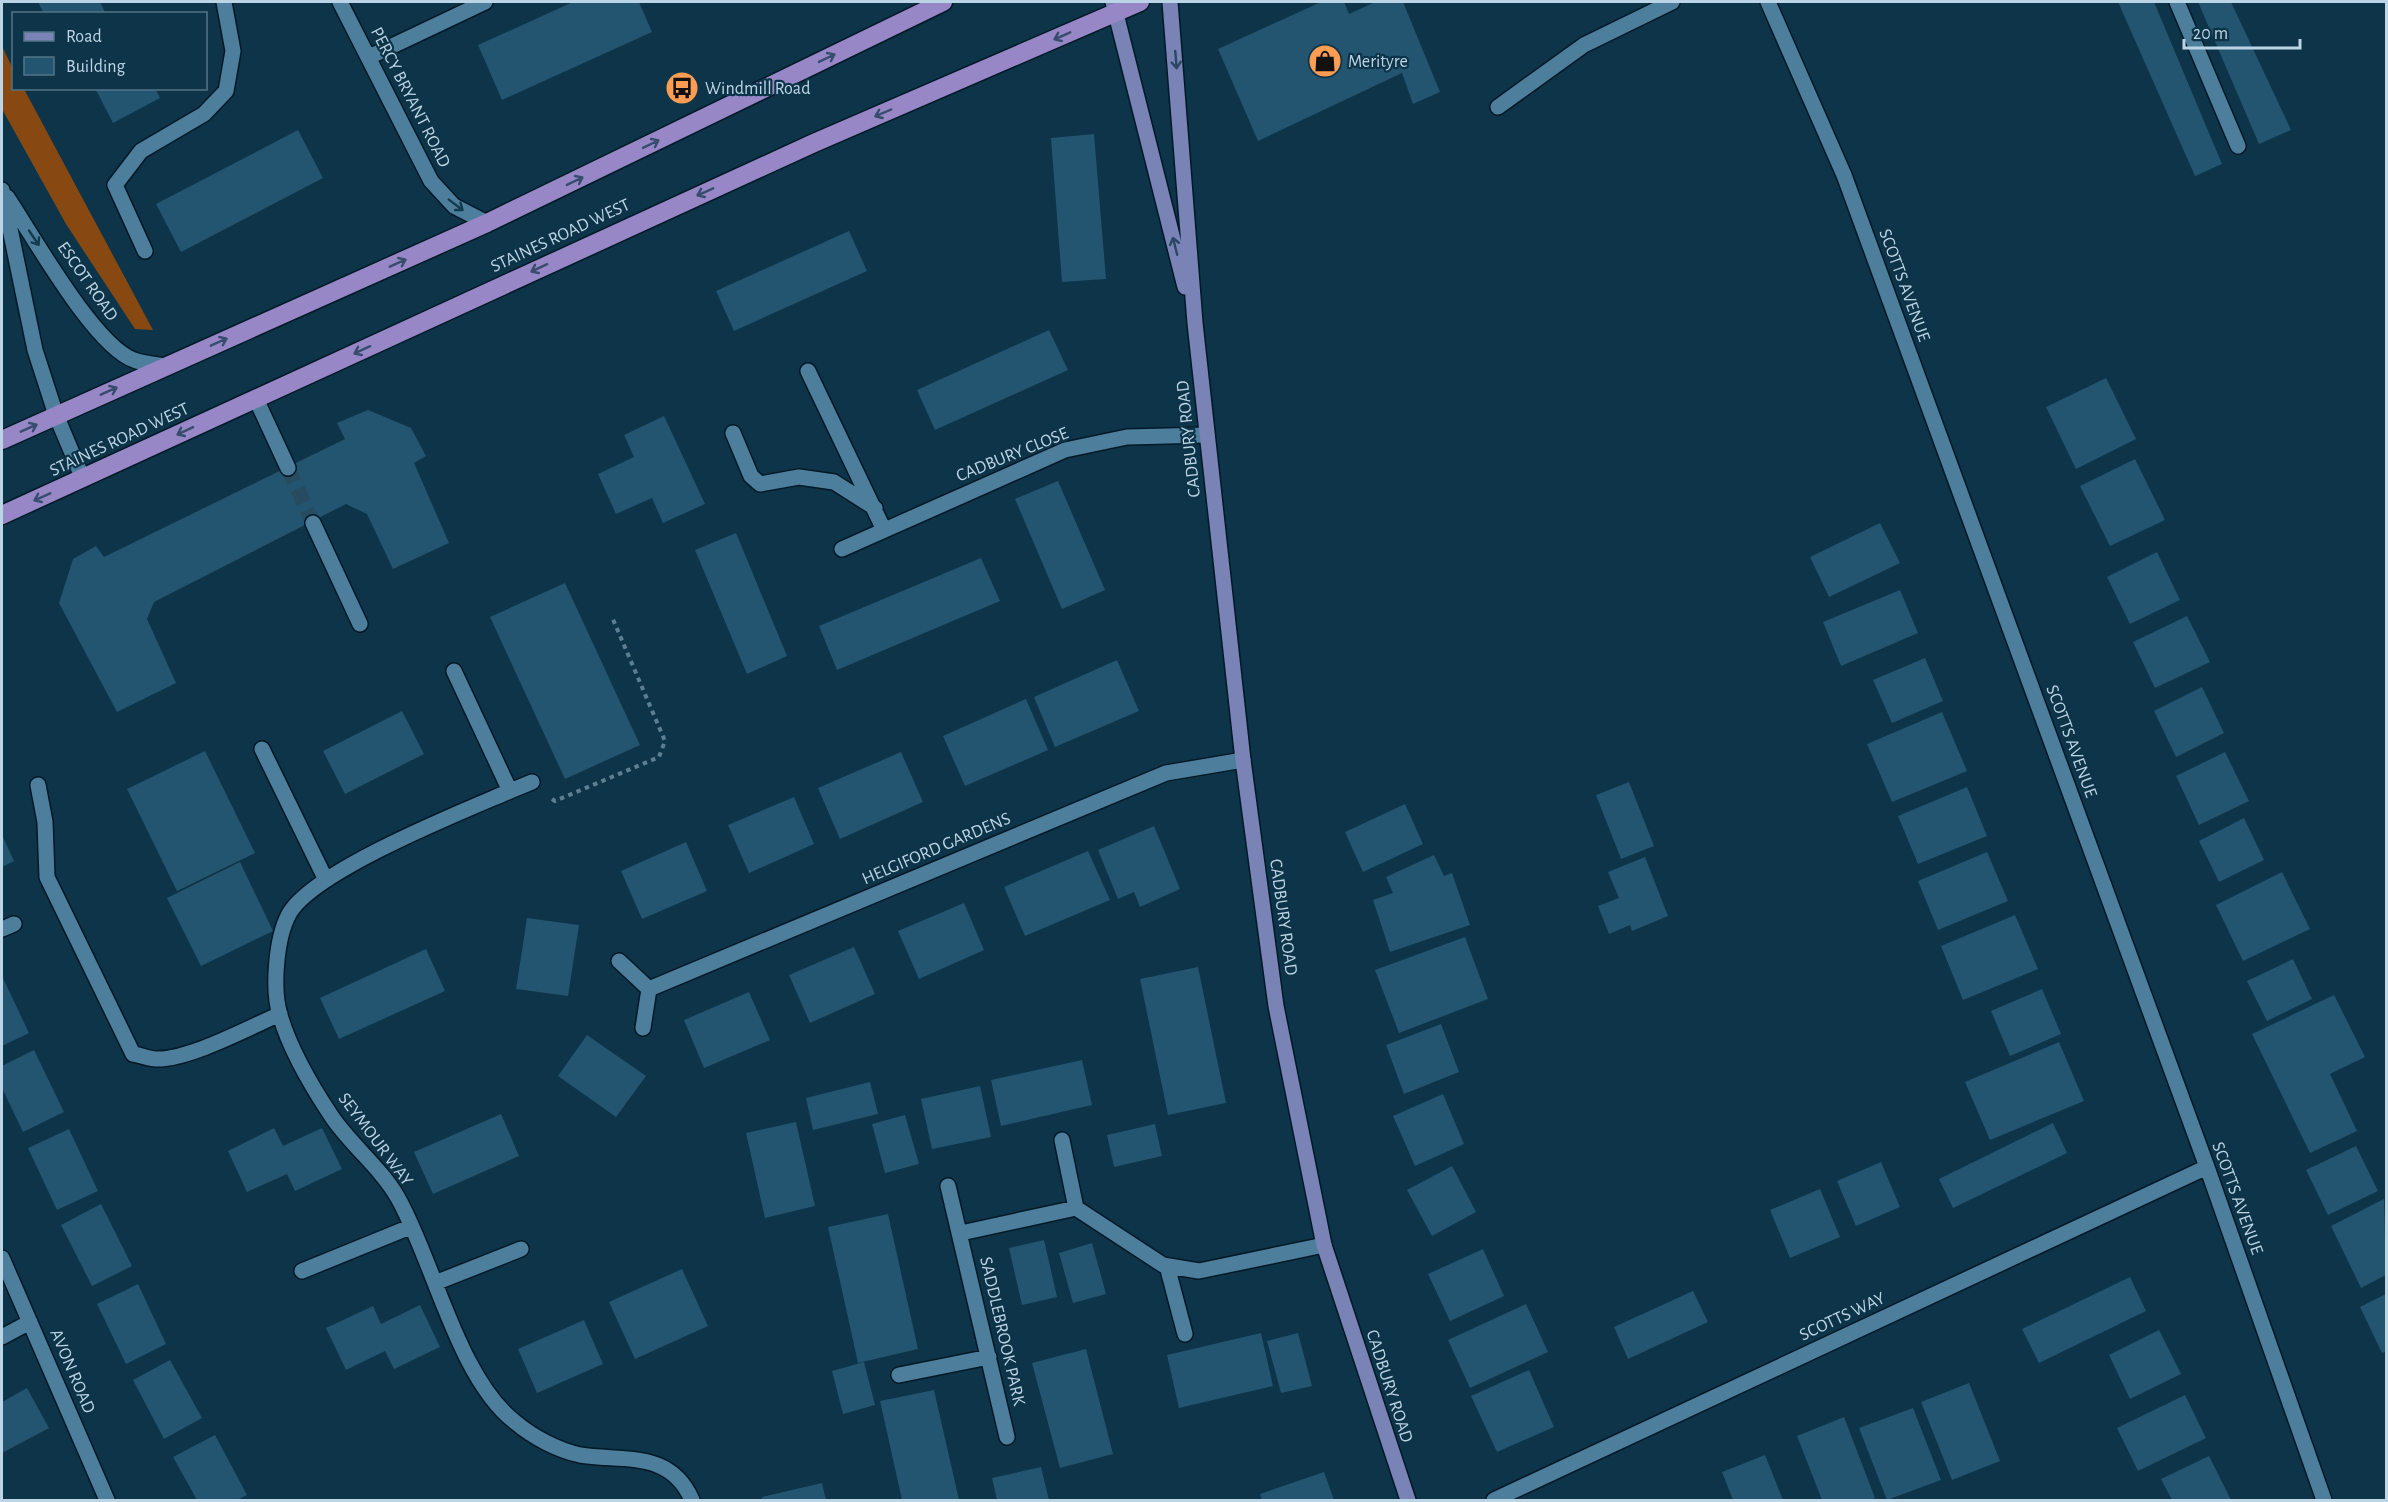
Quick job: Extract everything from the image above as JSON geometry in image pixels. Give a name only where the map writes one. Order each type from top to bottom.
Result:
[{"type":"highway","points":[[2,440],[487,223],[943,2]]},
{"type":"highway","name":"STAINES ROAD WEST","points":[[2,515],[1114,7],[1140,2]]},
{"type":"main road","name":"CADBURY ROAD","points":[[1170,2],[1195,323],[1243,759],[1276,1006],[1324,1245],[1408,1500]]},
{"type":"main road","name":"CADBURY ROAD","points":[[1114,7],[1195,323]]},
{"type":"street","points":[[145,251],[115,185],[141,151],[204,114],[225,91],[233,51],[224,2]]},
{"type":"street","name":"PERCY BRYANT ROAD","points":[[340,2],[431,181],[454,206],[487,223]]},
{"type":"street","points":[[369,57],[484,2]]},
{"type":"street","points":[[1498,107],[1584,45],[1672,2]]},
{"type":"street","name":"SCOTTS AVENUE","points":[[1768,2],[1844,176],[2207,1167],[2324,1500]]},
{"type":"street","points":[[2177,2],[2238,146]]},
{"type":"street","points":[[2,190],[35,350],[56,415],[83,479]]},
{"type":"street","name":"ESCOT ROAD","points":[[2,190],[90,320],[113,347],[133,360],[166,366]]},
{"type":"street","points":[[808,371],[884,530]]},
{"type":"street","points":[[255,399],[288,468]]},
{"type":"street","points":[[734,433],[751,476],[760,484],[799,477],[834,482],[875,508]]},
{"type":"street","name":"CADBURY CLOSE","points":[[842,549],[1065,450],[1127,437],[1207,435]]},
{"type":"street","points":[[313,523],[360,624]]},
{"type":"street","points":[[454,671],[510,791]]},
{"type":"street","points":[[262,749],[325,878]]},
{"type":"street","name":"HELGIFORD GARDENS","points":[[650,989],[1166,773],[1243,759]]},
{"type":"street","name":"SEYMOUR WAY","points":[[532,782],[325,878],[290,912],[276,952],[280,1014],[301,1062],[333,1118],[397,1197],[471,1364],[488,1395],[514,1421],[544,1442],[579,1455],[641,1459],[666,1470],[687,1488],[692,1500]]},
{"type":"street","points":[[38,785],[45,822],[47,877],[133,1054],[156,1059],[202,1048],[280,1014]]},
{"type":"street","points":[[619,961],[650,989],[643,1028]]},
{"type":"street","points":[[1062,1140],[1076,1208]]},
{"type":"street","name":"SCOTTS WAY","points":[[1494,1500],[2207,1167]]},
{"type":"street","name":"SADDLEBROOK PARK","points":[[948,1186],[961,1233],[1006,1437]]},
{"type":"street","points":[[961,1233],[1076,1208],[1167,1266],[1199,1270],[1324,1245]]},
{"type":"street","points":[[302,1271],[410,1227]]},
{"type":"street","points":[[435,1282],[521,1249]]},
{"type":"street","name":"AVON ROAD","points":[[2,1258],[107,1500]]},
{"type":"street","points":[[1167,1266],[1185,1334]]},
{"type":"street","points":[[2,1337],[30,1322]]},
{"type":"street","points":[[899,1375],[989,1357]]},
{"type":"path","points":[[532,782],[555,801],[659,757],[664,741],[612,617]]},
{"type":"shaded area","points":[[2,46],[12,67],[12,90],[25,90],[153,330],[135,329],[66,224],[2,109]]},
{"type":"building","points":[[38,2],[100,2],[105,12],[43,12]]},
{"type":"building","points":[[573,2],[639,2],[652,32],[502,100],[478,45]]},
{"type":"building","name":"Merityre","points":[[1321,2],[1344,2],[1349,14],[1375,2],[1403,2],[1440,92],[1413,104],[1402,73],[1258,141],[1218,49]]},
{"type":"building","points":[[2118,2],[2154,2],[2222,164],[2195,176]]},
{"type":"building","points":[[2198,2],[2231,2],[2291,130],[2259,144]]},
{"type":"building","points":[[96,90],[156,90],[160,98],[113,123]]},
{"type":"building","points":[[298,130],[323,178],[181,252],[156,204]]},
{"type":"building","points":[[1094,134],[1106,279],[1062,282],[1051,138]]},
{"type":"building","points":[[849,231],[867,271],[734,331],[716,291]]},
{"type":"building","points":[[1049,330],[1068,370],[935,430],[917,390]]},
{"type":"building","points":[[2106,378],[2136,439],[2076,469],[2046,407]]},
{"type":"building","points":[[368,410],[411,428],[426,456],[414,463],[449,543],[393,569],[367,514],[346,504],[154,602],[147,619],[176,683],[117,712],[59,603],[73,559],[96,546],[104,557],[345,439],[337,423]]},
{"type":"building","points":[[664,416],[705,504],[663,523],[652,498],[616,514],[598,474],[634,457],[624,435]]},
{"type":"building","points":[[2135,459],[2165,520],[2110,546],[2080,486]]},
{"type":"building","points":[[1058,481],[1105,590],[1062,609],[1015,499]]},
{"type":"building","points":[[1880,523],[1900,563],[1829,597],[1810,557]]},
{"type":"building","points":[[736,533],[787,656],[747,674],[695,550]]},
{"type":"building","points":[[2157,552],[2180,600],[2130,624],[2107,577]]},
{"type":"building","points":[[981,558],[1000,601],[837,670],[819,626]]},
{"type":"building","points":[[565,583],[640,745],[565,779],[490,617]]},
{"type":"building","points":[[1900,590],[1918,633],[1841,666],[1823,622]]},
{"type":"building","points":[[2187,616],[2210,662],[2155,688],[2133,642]]},
{"type":"building","points":[[1925,658],[1943,701],[1892,723],[1873,680]]},
{"type":"building","points":[[1117,660],[1139,711],[1055,747],[1034,697]]},
{"type":"building","points":[[2202,687],[2224,733],[2176,757],[2154,711]]},
{"type":"building","points":[[1026,699],[1048,750],[965,786],[943,736]]},
{"type":"building","points":[[402,711],[424,754],[345,794],[323,751]]},
{"type":"building","points":[[1942,712],[1967,771],[1892,802],[1867,744]]},
{"type":"building","points":[[205,751],[255,853],[177,891],[127,789]]},
{"type":"building","points":[[901,752],[923,802],[840,839],[818,788]]},
{"type":"building","points":[[2225,752],[2249,801],[2199,825],[2176,776]]},
{"type":"building","points":[[1629,782],[1654,846],[1621,859],[1596,795]]},
{"type":"building","points":[[1967,787],[1987,836],[1918,864],[1898,816]]},
{"type":"building","points":[[794,797],[814,844],[749,873],[728,825]]},
{"type":"building","points":[[1405,804],[1423,844],[1363,872],[1345,832]]},
{"type":"building","points":[[2244,818],[2264,860],[2219,882],[2199,841]]},
{"type":"building","points":[[1154,826],[1180,889],[1140,907],[1134,892],[1118,899],[1098,850]]},
{"type":"building","points":[[2,835],[14,861],[2,867]]},
{"type":"building","points":[[686,842],[707,891],[642,919],[621,871]]},
{"type":"building","points":[[1088,851],[1110,900],[1025,936],[1004,887]]},
{"type":"building","points":[[1987,852],[2008,901],[1938,930],[1918,881]]},
{"type":"building","points":[[1434,855],[1444,876],[1452,873],[1470,925],[1390,952],[1373,900],[1393,893],[1386,877]]},
{"type":"building","points":[[1645,857],[1668,916],[1632,931],[1630,925],[1609,934],[1598,906],[1619,898],[1608,872]]},
{"type":"building","points":[[240,862],[273,931],[201,966],[167,898]]},
{"type":"building","points":[[2282,872],[2310,929],[2243,961],[2216,905]]},
{"type":"building","points":[[964,903],[984,950],[919,979],[898,931]]},
{"type":"building","points":[[2015,915],[2038,969],[1963,1000],[1941,946]]},
{"type":"building","points":[[527,918],[579,925],[568,996],[516,989]]},
{"type":"building","points":[[1465,937],[1488,999],[1399,1033],[1375,970]]},
{"type":"building","points":[[854,947],[875,994],[810,1023],[789,975]]},
{"type":"building","points":[[426,949],[445,991],[339,1039],[320,998]]},
{"type":"building","points":[[2293,959],[2312,999],[2267,1021],[2247,981]]},
{"type":"building","points":[[1198,967],[1226,1103],[1168,1115],[1140,979]]},
{"type":"building","points":[[2,976],[29,1033],[2,1046]]},
{"type":"building","points":[[2042,989],[2061,1034],[2010,1056],[1991,1011]]},
{"type":"building","points":[[749,992],[770,1040],[704,1068],[684,1020]]},
{"type":"building","points":[[2334,995],[2365,1057],[2330,1074],[2357,1131],[2310,1153],[2252,1034]]},
{"type":"building","points":[[1441,1024],[1459,1072],[1404,1094],[1386,1045]]},
{"type":"building","points":[[587,1035],[646,1076],[616,1117],[558,1076]]},
{"type":"building","points":[[2059,1042],[2084,1101],[1990,1140],[1965,1082]]},
{"type":"building","points":[[34,1050],[64,1112],[23,1132],[2,1088],[2,1066]]},
{"type":"building","points":[[1082,1060],[1092,1105],[1001,1126],[991,1080]]},
{"type":"building","points":[[870,1082],[878,1114],[813,1130],[806,1098]]},
{"type":"building","points":[[980,1086],[991,1137],[932,1149],[921,1099]]},
{"type":"building","points":[[1443,1094],[1464,1144],[1415,1166],[1393,1116]]},
{"type":"building","points":[[501,1114],[519,1156],[433,1194],[414,1152]]},
{"type":"building","points":[[905,1115],[919,1164],[885,1173],[872,1124]]},
{"type":"building","points":[[796,1122],[815,1206],[765,1218],[746,1133]]},
{"type":"building","points":[[2053,1123],[2067,1153],[1953,1208],[1939,1179]]},
{"type":"building","points":[[1155,1124],[1162,1156],[1114,1167],[1107,1135]]},
{"type":"building","points":[[274,1128],[283,1146],[322,1128],[342,1169],[295,1191],[287,1174],[247,1192],[228,1151]]},
{"type":"building","points":[[69,1129],[98,1191],[57,1210],[28,1148]]},
{"type":"building","points":[[2356,1146],[2378,1191],[2328,1215],[2306,1170]]},
{"type":"building","points":[[1881,1162],[1900,1207],[1856,1226],[1837,1181]]},
{"type":"building","points":[[1452,1166],[1476,1212],[1432,1236],[1407,1190]]},
{"type":"building","points":[[1820,1189],[1840,1237],[1790,1258],[1770,1210]]},
{"type":"building","points":[[2384,1199],[2386,1275],[2361,1288],[2331,1226]]},
{"type":"building","points":[[101,1204],[132,1266],[92,1286],[61,1225]]},
{"type":"building","points":[[888,1214],[918,1349],[858,1363],[828,1227]]},
{"type":"building","points":[[1044,1240],[1057,1297],[1022,1305],[1009,1248]]},
{"type":"building","points":[[1092,1243],[1106,1294],[1073,1303],[1059,1253]]},
{"type":"building","points":[[1483,1249],[1504,1296],[1450,1321],[1428,1274]]},
{"type":"building","points":[[682,1269],[708,1326],[635,1359],[609,1302]]},
{"type":"building","points":[[2130,1277],[2146,1311],[2039,1363],[2022,1329]]},
{"type":"building","points":[[138,1284],[166,1344],[126,1364],[97,1304]]},
{"type":"building","points":[[1693,1291],[1708,1322],[1628,1359],[1614,1327]]},
{"type":"building","points":[[2386,1294],[2386,1351],[2382,1353],[2360,1307]]},
{"type":"building","points":[[1526,1304],[1548,1352],[1470,1388],[1448,1340]]},
{"type":"building","points":[[420,1305],[440,1347],[394,1369],[385,1351],[346,1370],[326,1328],[373,1306],[381,1324]]},
{"type":"building","points":[[584,1320],[603,1364],[537,1393],[518,1349]]},
{"type":"building","points":[[2159,1330],[2181,1374],[2130,1399],[2109,1355]]},
{"type":"building","points":[[1261,1333],[1273,1386],[1179,1408],[1167,1355]]},
{"type":"building","points":[[1298,1333],[1312,1386],[1281,1393],[1267,1341]]},
{"type":"building","points":[[1086,1349],[1113,1454],[1060,1468],[1032,1363]]},
{"type":"building","points":[[170,1360],[202,1418],[164,1439],[133,1380]]},
{"type":"building","points":[[864,1362],[875,1405],[843,1414],[832,1371]]},
{"type":"building","points":[[1529,1370],[1554,1427],[1497,1452],[1471,1396]]},
{"type":"building","points":[[1969,1383],[2000,1461],[1952,1480],[1921,1402]]},
{"type":"building","points":[[27,1388],[49,1428],[2,1453],[2,1402]]},
{"type":"building","points":[[934,1390],[959,1500],[902,1500],[880,1401]]},
{"type":"building","points":[[2185,1395],[2206,1438],[2138,1471],[2117,1428]]},
{"type":"building","points":[[1913,1408],[1941,1480],[1887,1500],[1859,1428]]},
{"type":"building","points":[[1844,1417],[1875,1498],[1870,1500],[1822,1500],[1797,1436]]},
{"type":"building","points":[[215,1435],[247,1495],[237,1500],[197,1500],[173,1457]]},
{"type":"building","points":[[1765,1455],[1783,1500],[1733,1500],[1722,1472]]},
{"type":"building","points":[[2209,1456],[2231,1500],[2172,1500],[2161,1479]]},
{"type":"building","points":[[1041,1467],[1049,1500],[997,1500],[992,1478]]},
{"type":"building","points":[[1324,1472],[1334,1500],[1262,1500],[1260,1494]]},
{"type":"building","points":[[822,1483],[826,1500],[762,1500],[762,1497]]},
{"type":"tunnel","points":[[288,468],[313,523]]},
{"type":"place","name":"Merityre","points":[[1325,61]]},
{"type":"place","name":"Windmill Road","points":[[682,88]]}]
